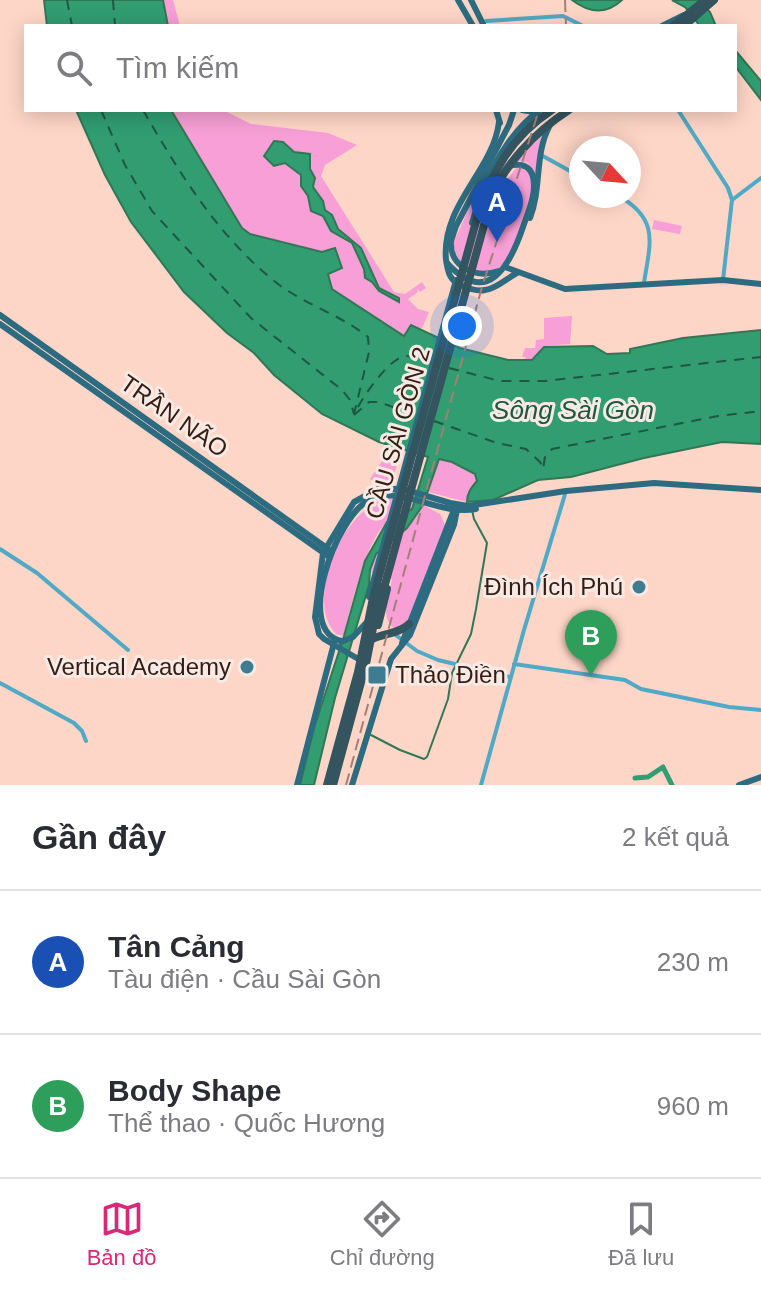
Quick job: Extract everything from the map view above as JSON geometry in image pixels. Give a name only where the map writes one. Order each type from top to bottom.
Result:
[{"type":"highway","points":[[687,21],[708,1]]},
{"type":"highway","points":[[336,785],[384,588],[489,208],[490,188],[502,161],[521,134],[549,112]]},
{"type":"highway","points":[[502,161],[566,112]]},
{"type":"highway","points":[[502,161],[504,142]]},
{"type":"highway","name":"CẦU SÀI GÒN 2","points":[[374,605],[490,188]]},
{"type":"highway","points":[[325,785],[354,671],[360,662],[367,622],[384,588]]},
{"type":"highway","points":[[374,605],[391,631]]},
{"type":"highway","points":[[372,638],[374,605]]},
{"type":"highway","points":[[372,638],[402,630],[409,624]]},
{"type":"main road","points":[[461,0],[481,24]]},
{"type":"main road","points":[[473,0],[482,24]]},
{"type":"main road","points":[[708,1],[723,0]]},
{"type":"main road","points":[[496,112],[504,142]]},
{"type":"main road","points":[[517,112],[456,226],[451,241],[454,261],[469,270],[490,274],[511,270],[565,289],[723,280],[761,284]]},
{"type":"main road","points":[[490,147],[504,142],[538,112]]},
{"type":"main road","points":[[499,122],[490,147],[448,229],[448,275],[469,288],[489,289],[506,278],[511,270],[534,190],[543,139],[552,122]]},
{"type":"main road","points":[[490,147],[502,161],[525,166],[536,177]]},
{"type":"main road","points":[[447,263],[462,275],[481,281],[511,270]]},
{"type":"main road","name":"TRẦN NÃO","points":[[0,315],[26,338],[327,552]]},
{"type":"main road","name":"TRẦN NÃO","points":[[0,324],[26,338]]},
{"type":"main road","points":[[437,508],[469,508],[566,491],[658,483],[761,490]]},
{"type":"main road","points":[[360,662],[336,645],[321,614],[327,552],[344,516],[359,498],[378,489],[396,487],[410,490],[429,501],[450,526]]},
{"type":"main road","points":[[327,552],[362,504],[388,495],[456,508]]},
{"type":"main road","points":[[352,785],[381,685],[391,659],[404,642],[456,508]]},
{"type":"main road","points":[[404,642],[450,526],[469,508]]},
{"type":"main road","points":[[297,785],[336,645],[355,635],[367,622]]},
{"type":"main road","points":[[739,785],[761,777]]},
{"type":"street","points":[[491,24],[563,16],[579,24]]},
{"type":"street","points":[[679,112],[728,188],[732,200],[723,280]]},
{"type":"street","points":[[539,155],[569,171]]},
{"type":"street","points":[[732,200],[761,178]]},
{"type":"street","points":[[636,208],[648,224],[651,245],[644,283]]},
{"type":"street","points":[[481,785],[566,491]]},
{"type":"street","points":[[0,549],[37,573],[128,650]]},
{"type":"street","points":[[391,631],[417,651],[453,665],[511,678]]},
{"type":"street","points":[[514,664],[625,680],[641,689],[729,707],[761,710]]},
{"type":"street","points":[[0,683],[74,723],[86,741]]},
{"type":"shaded area","points":[[163,0],[173,0],[179,24],[168,24]]},
{"type":"shaded area","points":[[172,112],[227,112],[251,124],[328,133],[357,145],[325,165],[321,176],[394,292],[405,294],[422,282],[426,288],[420,292],[417,288],[418,292],[408,299],[418,309],[429,312],[422,328],[404,336],[332,289],[328,274],[335,248],[322,252],[250,234],[242,228]]},
{"type":"shaded area","points":[[541,137],[537,175],[528,163],[516,160]]},
{"type":"shaded area","points":[[517,167],[529,173],[532,186],[526,212],[508,256],[501,266],[491,272],[459,262],[453,244],[473,199],[467,195],[474,183],[481,187],[493,210],[505,182]]},
{"type":"shaded area","points":[[654,220],[682,226],[680,234],[652,229]]},
{"type":"shaded area","points":[[572,316],[570,344],[544,346],[533,360],[522,357],[525,348],[535,348],[536,340],[544,339],[544,318]]},
{"type":"shaded area","points":[[400,453],[392,483],[379,485],[370,479],[384,458]]},
{"type":"shaded area","points":[[439,459],[452,462],[476,476],[477,481],[469,492],[467,502],[428,492]]},
{"type":"shaded area","points":[[387,498],[414,503],[412,509],[389,521],[373,542],[360,574],[344,636],[336,634],[327,619],[324,599],[326,578],[333,557],[356,519],[371,505]]},
{"type":"shaded area","points":[[423,505],[440,514],[446,527],[411,618],[394,628],[386,612],[392,579],[373,574],[370,570],[376,554],[407,528]]},
{"type":"water","points":[[44,0],[163,0],[168,24],[47,24]]},
{"type":"water","points":[[572,0],[622,0],[604,10],[591,10]]},
{"type":"water","points":[[672,0],[698,0],[710,12],[715,24],[698,24],[685,7]]},
{"type":"water","points":[[737,52],[761,81],[761,100],[737,69]]},
{"type":"water","name":"Sông Sài Gòn","points":[[77,112],[172,112],[242,228],[250,234],[322,252],[335,248],[342,268],[328,274],[332,289],[404,336],[411,325],[460,348],[508,360],[532,360],[544,347],[593,346],[607,354],[630,353],[630,349],[683,338],[761,330],[761,444],[722,442],[571,477],[538,480],[493,500],[467,502],[477,481],[475,474],[439,459],[423,505],[407,528],[376,554],[314,785],[300,785],[314,728],[365,561],[387,522],[412,509],[428,457],[379,442],[322,414],[274,375],[254,353],[227,333],[184,292],[131,222],[105,175]]},
{"type":"water","points":[[274,141],[283,142],[294,152],[310,154],[310,169],[315,178],[313,187],[325,210],[332,215],[338,229],[361,248],[379,288],[399,298],[399,302],[379,291],[365,278],[352,243],[331,231],[323,216],[311,211],[308,196],[301,186],[301,175],[285,163],[274,166],[264,156]]},
{"type":"waterway","points":[[371,735],[400,750],[424,759],[427,757],[448,699],[452,673],[471,634],[476,609],[487,543],[472,510]]},
{"type":"waterway","points":[[635,778],[648,777],[663,767],[672,785]]},
{"type":"ferry route","points":[[67,0],[72,24]]},
{"type":"ferry route","points":[[113,0],[115,24]]},
{"type":"ferry route","points":[[102,112],[125,165],[152,211],[251,318],[342,390],[350,400],[354,414]]},
{"type":"ferry route","points":[[144,112],[186,181],[237,246],[278,284],[368,337],[369,352],[354,414]]},
{"type":"ferry route","points":[[358,407],[379,377],[400,358],[409,356],[431,363]]},
{"type":"ferry route","points":[[449,368],[500,381],[545,381],[761,357]]},
{"type":"ferry route","points":[[354,415],[369,402],[417,415]]},
{"type":"ferry route","points":[[434,421],[497,443],[526,449],[543,469],[545,457],[552,449],[718,416],[761,411]]},
{"type":"railway","points":[[565,0],[566,24]]},
{"type":"railway","points":[[346,785],[482,287],[538,112]]},
{"type":"place","name":"Tân Cảng","points":[[497,242]]},
{"type":"place","name":"Đình Ích Phú","points":[[639,587]]},
{"type":"place","name":"Vertical Academy","points":[[247,667]]},
{"type":"place","name":"Thảo Điền","points":[[377,675]]},
{"type":"place","name":"Body Shape","points":[[591,676]]}]
